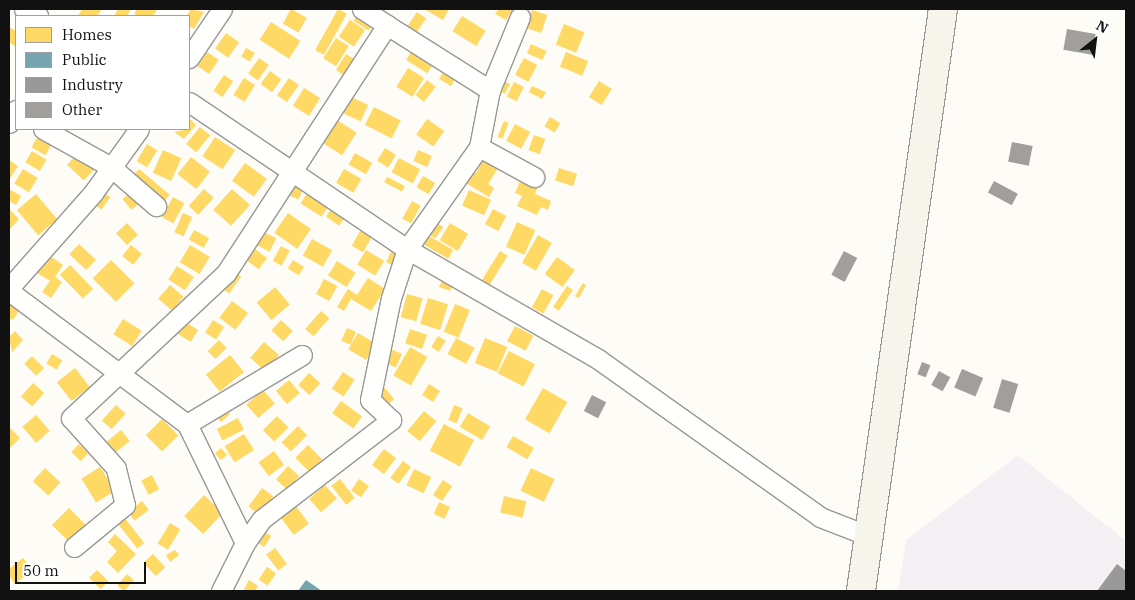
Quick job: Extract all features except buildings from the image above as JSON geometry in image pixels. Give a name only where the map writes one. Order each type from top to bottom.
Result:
[{"type":"street","points":[[24,9],[36,15]]},
{"type":"street","points":[[190,57],[222,9]]},
{"type":"street","points":[[362,9],[490,90]]},
{"type":"street","points":[[861,591],[943,9]]},
{"type":"street","points":[[221,591],[245,543],[262,519],[391,420],[370,400],[391,298],[407,249],[479,147],[490,90],[520,17]]},
{"type":"street","points":[[74,547],[124,505],[116,468],[71,418],[226,273],[387,25]]},
{"type":"street","points":[[190,103],[407,249],[598,359],[820,516],[869,536]]},
{"type":"street","points":[[45,130],[111,167],[156,206]]},
{"type":"street","points":[[138,130],[93,193],[9,289],[187,424],[245,543]]},
{"type":"street","points":[[479,147],[534,176]]},
{"type":"street","points":[[187,424],[302,355]]},
{"type":"shaded area","points":[[1018,455],[1126,541],[1126,591],[898,591],[906,540]]}]
